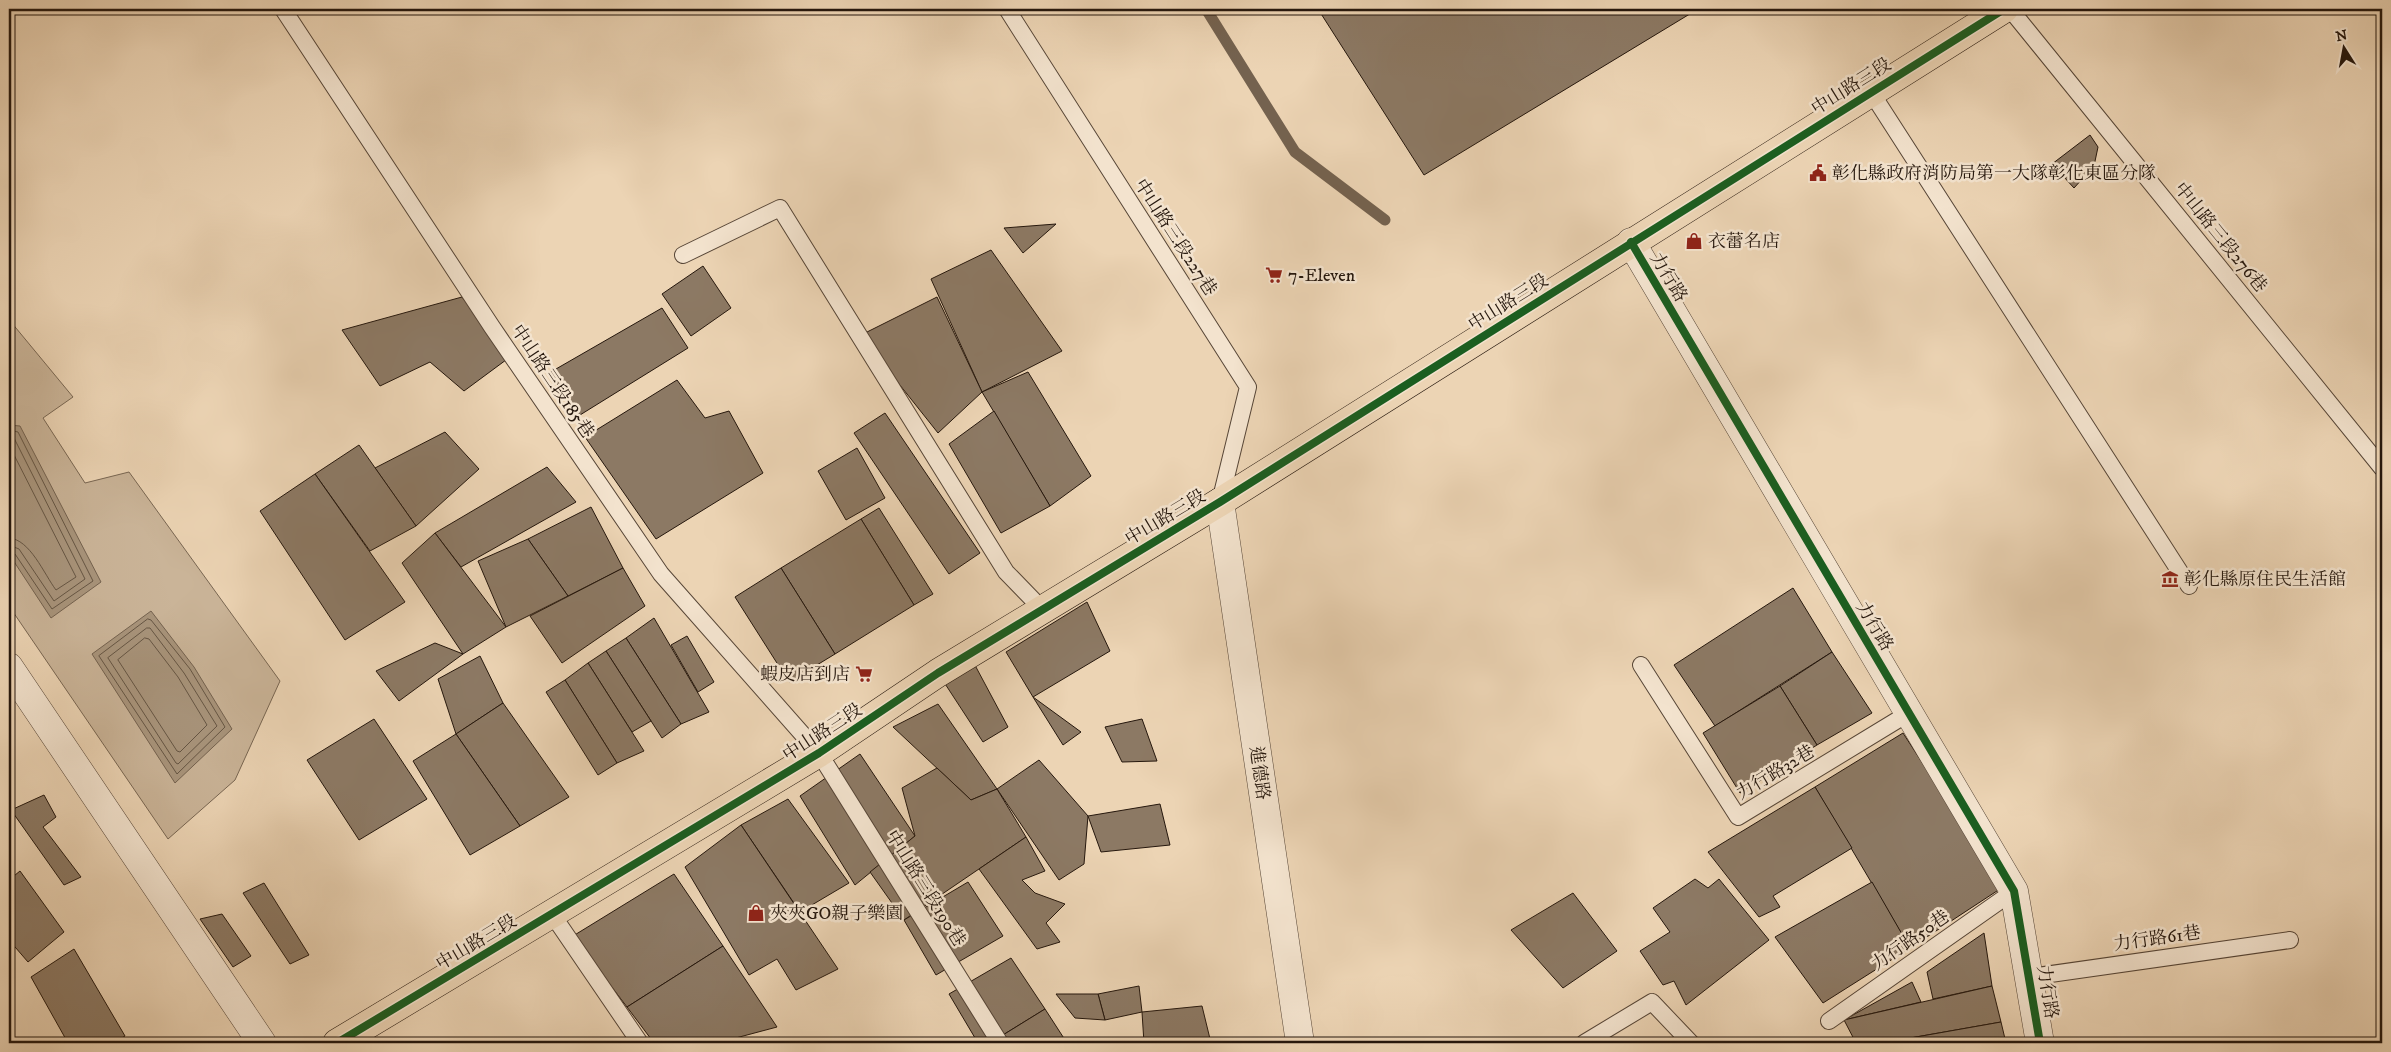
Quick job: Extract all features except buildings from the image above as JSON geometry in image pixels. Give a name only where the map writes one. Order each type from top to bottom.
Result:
[{"type":"main road","name":"中山路三段","points":[[337,1043],[819,753],[938,672],[1220,502],[2004,9]]},
{"type":"street","name":"力行路","points":[[1631,242],[2014,891],[2040,1043]]},
{"type":"street","name":"進德路","points":[[1220,502],[1300,1043]]},
{"type":"street","points":[[9,667],[262,1043]]},
{"type":"lane","name":"中山路三段185巷","points":[[283,9],[492,326],[661,574],[819,753]]},
{"type":"lane","name":"中山路三段227巷","points":[[1007,9],[1248,387],[1220,502]]},
{"type":"lane","name":"中山路三段276巷","points":[[2010,9],[2382,468]]},
{"type":"lane","points":[[1871,92],[2189,586]]},
{"type":"lane","points":[[683,255],[780,208],[1006,572],[1042,609]]},
{"type":"lane","name":"力行路32巷","points":[[1641,665],[1738,818],[1909,713]]},
{"type":"lane","name":"中山路三段190巷","points":[[819,753],[1000,1043]]},
{"type":"lane","name":"力行路50巷","points":[[1829,1021],[2014,891]]},
{"type":"lane","points":[[552,914],[640,1043]]},
{"type":"lane","name":"力行路61巷","points":[[2030,977],[2290,940]]},
{"type":"lane","points":[[1584,1043],[1652,1002],[1691,1043]]},
{"type":"shaded area","points":[[11,322],[73,397],[43,418],[85,483],[129,472],[280,681],[235,780],[168,839],[9,606],[9,325]]},
{"type":"water","points":[[9,425],[20,426],[101,582],[51,618],[9,554]]},
{"type":"water","points":[[151,611],[194,667],[232,729],[175,783],[92,654]]},
{"type":"waterway","points":[[1206,9],[1295,152],[1385,220]]},
{"type":"cycle path","points":[[337,1043],[819,753],[938,673],[1220,502],[2004,9]]},
{"type":"cycle path","points":[[1631,242],[2014,891],[2040,1043]]},
{"type":"place","name":"彰化縣政府消防局第一大隊彰化東區分隊","points":[[1818,173]]},
{"type":"place","name":"衣蕾名店","points":[[1694,241]]},
{"type":"place","name":"7-Eleven","points":[[1274,275]]},
{"type":"place","name":"彰化縣原住民生活館","points":[[2170,579]]},
{"type":"place","name":"蝦皮店到店","points":[[864,674]]},
{"type":"place","name":"夾夾GO親子樂園","points":[[756,913]]}]
